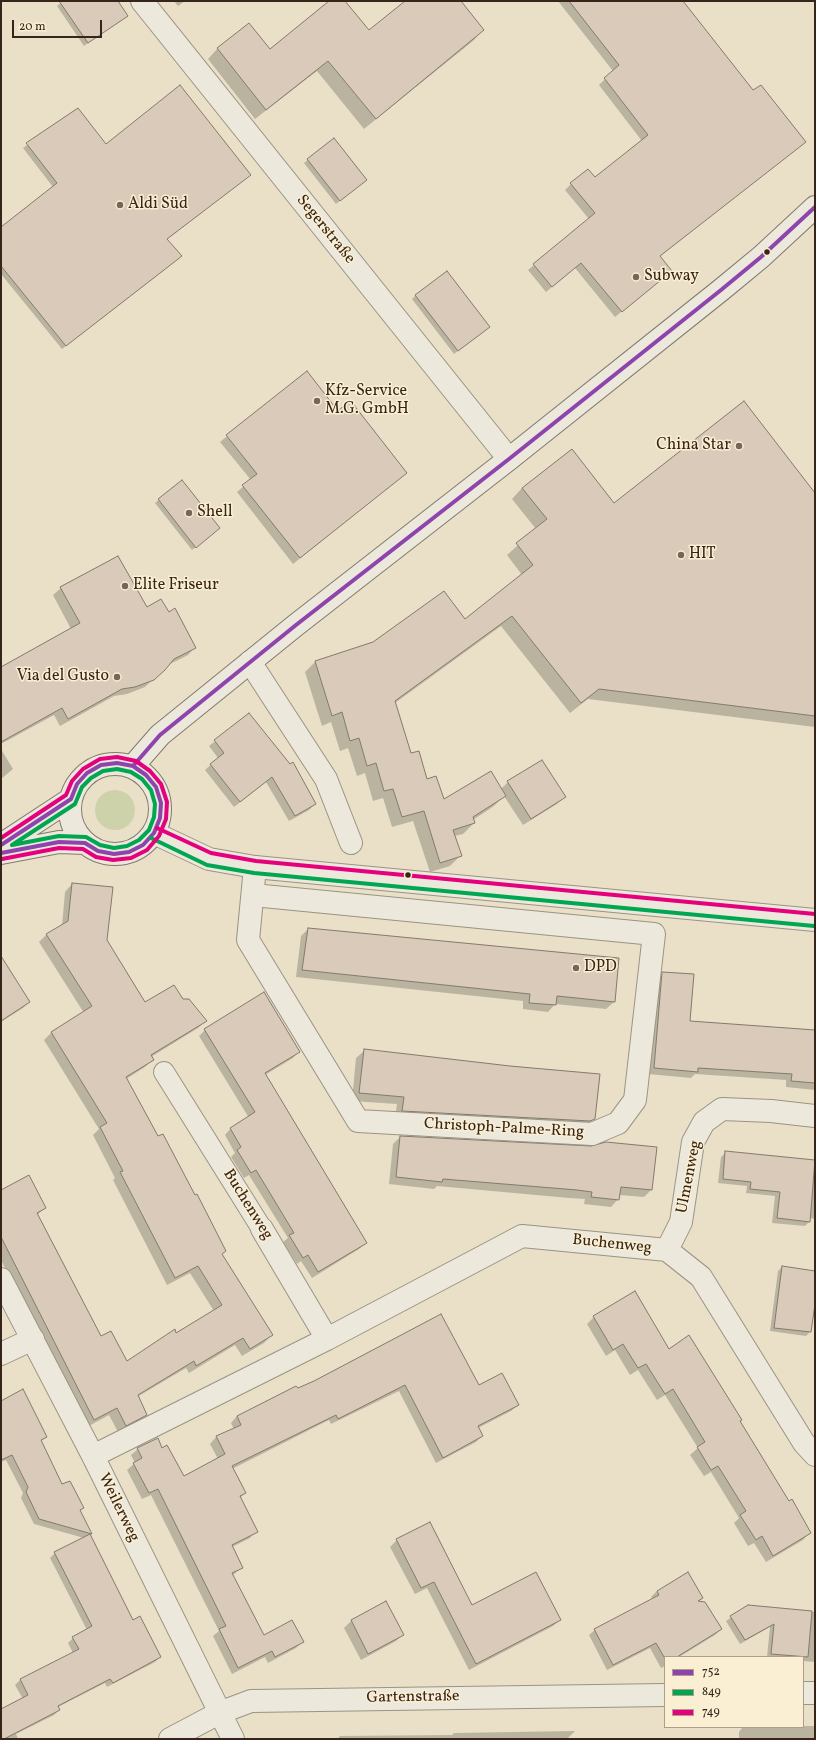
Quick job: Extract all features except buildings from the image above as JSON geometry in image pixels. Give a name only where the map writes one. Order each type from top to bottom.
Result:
[{"type":"street","name":"Segerstraße","points":[[142,1],[509,459]]},
{"type":"street","points":[[133,766],[160,735],[250,662],[509,459],[721,290],[815,207]]},
{"type":"street","points":[[250,662],[326,779],[351,843]]},
{"type":"street","points":[[117,763],[133,766],[146,775],[156,788],[161,802],[160,818],[154,833],[143,845],[129,852],[114,854],[98,851],[85,843],[77,834],[72,823],[70,811],[71,799],[77,784],[87,773],[101,765],[117,763]]},
{"type":"street","points":[[1,846],[71,799]]},
{"type":"street","points":[[154,833],[208,859],[255,868],[815,920]]},
{"type":"street","points":[[1,853],[59,842],[85,843]]},
{"type":"street","name":"Christoph-Palme-Ring","points":[[255,868],[248,940],[358,1121],[592,1134],[618,1123],[635,1100],[654,934]]},
{"type":"street","points":[[253,895],[654,934],[657,905]]},
{"type":"street","name":"Buchenweg","points":[[164,1072],[262,1229],[327,1339]]},
{"type":"street","name":"Ulmenweg","points":[[667,1250],[681,1222],[693,1142],[704,1122],[722,1109],[771,1111],[815,1116]]},
{"type":"street","name":"Buchenweg","points":[[93,1456],[327,1339],[522,1236],[667,1250],[701,1277],[804,1443],[815,1455]]},
{"type":"street","name":"Weilerweg","points":[[1,1279],[93,1456],[233,1739]]},
{"type":"street","points":[[1,1354],[33,1340]]},
{"type":"street","points":[[804,1693],[815,1692]]},
{"type":"street","name":"Gartenstraße","points":[[170,1739],[219,1713],[251,1701],[664,1695]]},
{"type":"green space","points":[[119,790],[126,793],[132,799],[135,810],[134,818],[126,827],[119,830],[111,830],[104,827],[96,818],[95,806],[98,799],[107,791]]},
{"type":"transit line","name":"752","points":[[133,766],[160,735],[296,625],[509,459],[721,290],[761,257],[815,207]]},
{"type":"transit line","name":"749","points":[[1,838],[66,795],[72,781],[83,769],[100,759],[117,757],[136,761],[150,771],[161,784],[167,802],[166,819],[159,836],[147,850],[131,858],[113,860],[96,857],[83,849],[59,848],[2,859]]},
{"type":"transit line","name":"752","points":[[1,845],[71,799],[77,784],[87,773],[101,765],[117,763],[133,766],[146,775],[156,787],[161,803],[160,818],[154,833],[143,845],[129,852],[114,854],[98,851],[85,843],[59,842],[1,853]]},
{"type":"transit line","name":"849","points":[[117,769],[131,772],[142,779],[151,790],[155,804],[154,817],[149,830],[139,840],[127,846],[114,848],[100,845],[86,837],[59,836],[12,845],[75,804],[82,787],[91,778],[103,771],[117,769]]},
{"type":"transit line","name":"749","points":[[157,828],[211,853],[256,861],[815,914]]},
{"type":"transit line","name":"849","points":[[151,838],[207,865],[254,873],[814,926]]},
{"type":"place","name":"Aldi Süd","points":[[120,205]]},
{"type":"place","name":"Subway","points":[[636,277]]},
{"type":"place","name":"Kfz-Service M.G. GmbH","points":[[317,401]]},
{"type":"place","name":"China Star","points":[[739,446]]},
{"type":"place","name":"Shell","points":[[189,513]]},
{"type":"place","name":"HIT","points":[[681,555]]},
{"type":"place","name":"Elite Friseur","points":[[125,586]]},
{"type":"place","name":"Via del Gusto","points":[[117,677]]},
{"type":"place","name":"DPD","points":[[576,968]]}]
